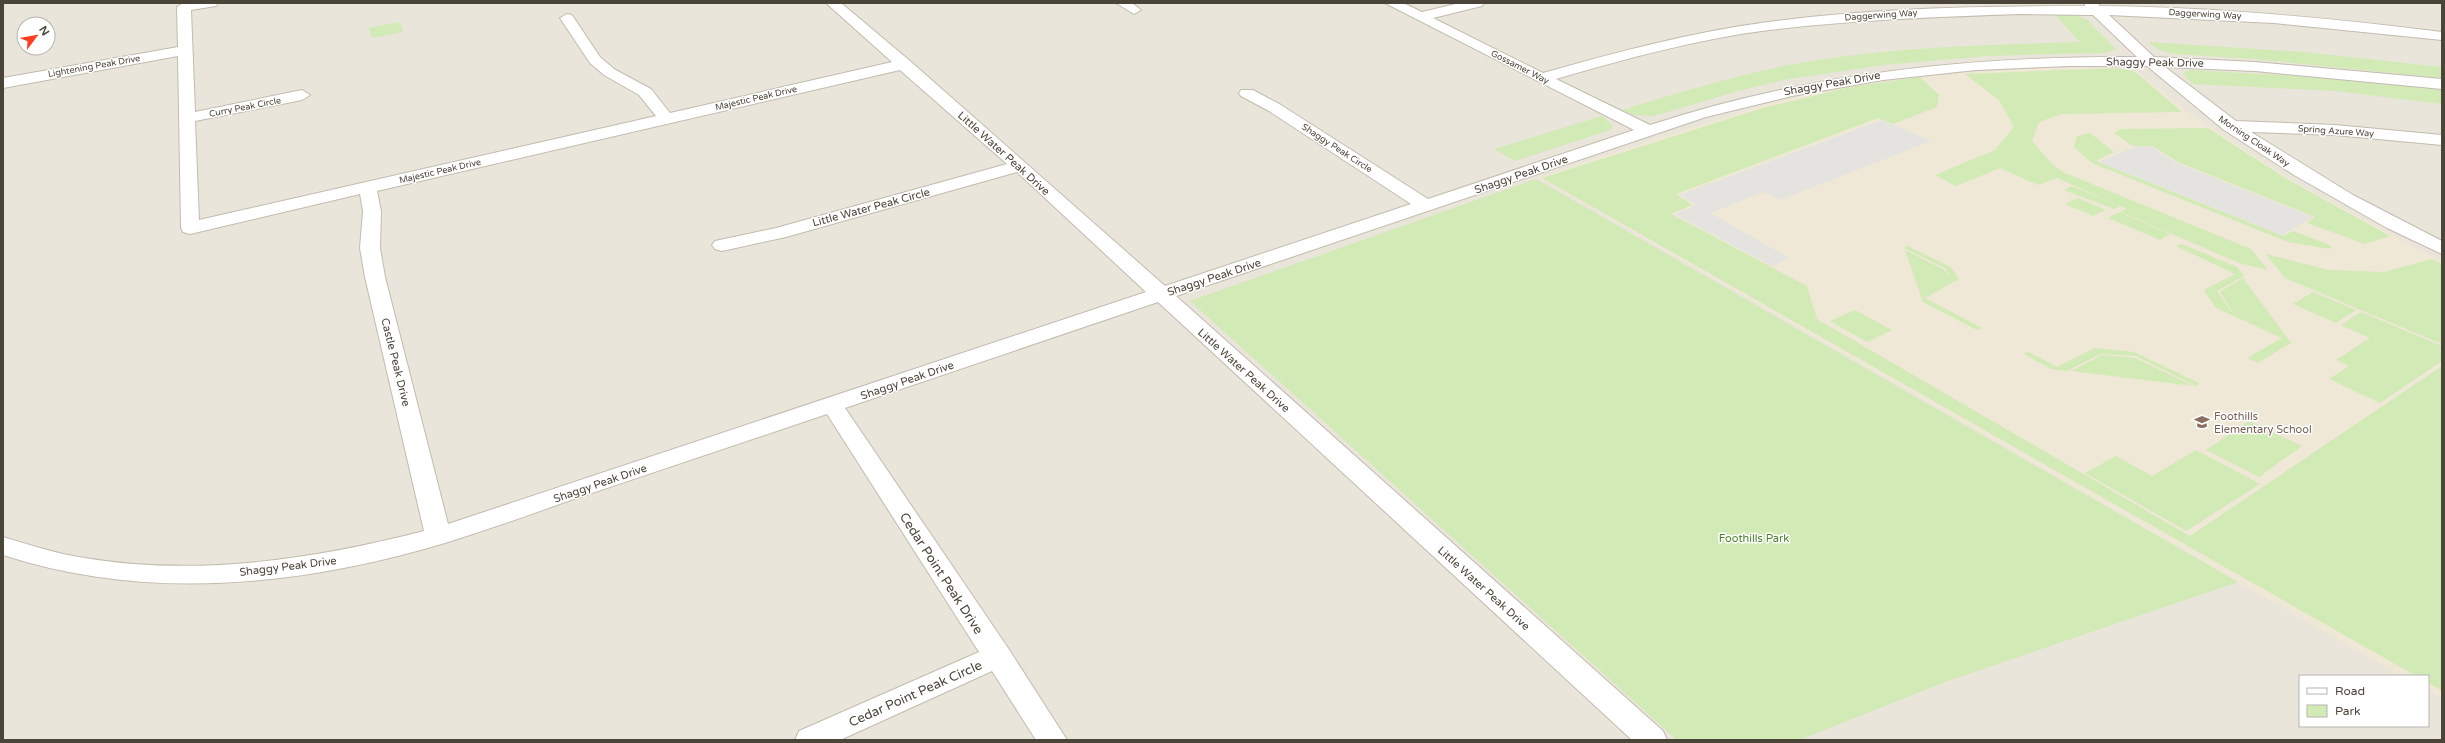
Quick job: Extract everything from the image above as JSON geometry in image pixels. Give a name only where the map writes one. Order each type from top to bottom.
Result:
[{"type":"street","name":"Majestic Peak Drive","points":[[211,3],[184,8],[190,228],[905,64]]},
{"type":"street","name":"Little Water Peak Drive","points":[[834,3],[1020,166],[1652,740]]},
{"type":"street","name":"Gossamer Way","points":[[1392,3],[1648,131]]},
{"type":"street","points":[[1420,17],[1477,3]]},
{"type":"street","name":"Daggerwing Way","points":[[1542,78],[1663,45],[1732,32],[1808,21],[1943,10],[2092,6],[2235,16],[2442,36]]},
{"type":"street","name":"Morning Cloak Way","points":[[2092,6],[2186,94],[2230,126],[2323,185],[2442,248]]},
{"type":"street","points":[[567,18],[595,60],[609,72],[644,92],[666,119]]},
{"type":"street","name":"Lightening Peak Drive","points":[[3,82],[186,50]]},
{"type":"street","name":"Shaggy Peak Drive","points":[[3,546],[25,555],[94,569],[171,575],[255,571],[347,558],[438,536],[1648,131],[1741,102],[1828,82],[1876,75],[1990,64],[2050,61],[2149,61],[2271,67],[2442,84]]},
{"type":"street","name":"Shaggy Peak Circle","points":[[1247,93],[1275,108],[1426,206]]},
{"type":"street","name":"Curry Peak Circle","points":[[187,118],[302,95]]},
{"type":"street","name":"Spring Azure Way","points":[[2230,126],[2335,130],[2442,140]]},
{"type":"street","name":"Little Water Peak Circle","points":[[722,245],[779,233],[1020,166]]},
{"type":"street","name":"Castle Peak Drive","points":[[367,187],[372,211],[370,248],[375,277],[438,536]]},
{"type":"street","name":"Cedar Point Peak Drive","points":[[832,405],[1052,740]]},
{"type":"street","name":"Cedar Point Peak Circle","points":[[810,740],[998,656]]},
{"type":"shaded area","points":[[3,3],[2442,3],[2442,740],[3,740]]},
{"type":"shaded area","name":"Foothills Elementary School","points":[[2044,68],[2134,69],[2189,113],[2291,180],[2442,262],[2442,699],[2429,692],[2429,675],[2399,675],[1538,177],[1757,107],[1836,87],[1944,74]]},
{"type":"shaded area","points":[[1882,120],[1931,141],[1780,200],[1764,192],[1710,213],[1789,258],[1772,266],[1675,214],[1697,205],[1679,195]]},
{"type":"shaded area","points":[[2135,147],[2152,147],[2176,163],[2313,217],[2282,235],[2099,162]]},
{"type":"green space","points":[[2053,13],[2070,14],[2086,19],[2116,49],[2105,53],[1987,56],[1883,65],[1789,79],[1738,91],[1654,116],[1634,115],[1622,110],[1684,91],[1746,75],[1788,65],[1824,59],[1860,54],[1933,48],[2080,42]]},
{"type":"green space","points":[[400,22],[403,32],[372,38],[369,28]]},
{"type":"green space","points":[[2148,42],[2304,52],[2442,67],[2442,78],[2254,59],[2175,54],[2159,50]]},
{"type":"green space","points":[[2117,68],[2134,71],[2182,112],[2061,114],[2039,122],[2032,141],[2052,164],[2065,173],[2251,249],[2268,270],[2239,263],[2121,212],[2127,209],[2057,178],[2038,185],[2000,168],[1956,186],[1935,175],[1995,150],[2014,127],[1999,100],[1965,74]]},
{"type":"green space","points":[[2192,70],[2297,76],[2442,90],[2442,104],[2335,91],[2193,84],[2184,75],[2184,72]]},
{"type":"green space","points":[[1920,77],[1939,95],[1937,107],[1893,124],[1878,118],[1676,194],[1692,205],[1671,214],[1807,286],[1817,319],[2190,536],[2442,366],[2442,691],[2429,684],[2429,675],[2414,675],[1542,178],[1763,108],[1850,87]]},
{"type":"green space","points":[[1602,116],[1613,126],[1610,130],[1515,161],[1494,149]]},
{"type":"green space","points":[[2208,128],[2285,178],[2390,236],[2365,244],[2307,223],[2315,217],[2178,162],[2153,146],[2133,146],[2114,133],[2120,129]]},
{"type":"green space","points":[[2090,133],[2114,152],[2096,161],[2283,236],[2293,231],[2332,246],[2329,249],[2288,242],[2092,163],[2074,147],[2077,136]]},
{"type":"green space","name":"Foothills Park","points":[[1536,179],[2238,582],[1948,681],[1799,740],[1677,740],[1190,301]]},
{"type":"green space","points":[[2072,186],[2120,206],[2114,209],[2064,190]]},
{"type":"green space","points":[[2078,198],[2106,210],[2093,216],[2065,204]]},
{"type":"green space","points":[[2119,212],[2170,234],[2160,240],[2108,218]]},
{"type":"green space","points":[[2182,244],[2237,267],[2244,276],[2217,291],[2231,311],[2259,324],[2232,311],[2220,292],[2243,278],[2291,343],[2258,363],[2247,358],[2282,338],[2216,308],[2204,290],[2235,274],[2176,246]]},
{"type":"green space","points":[[1907,246],[1951,267],[1959,279],[1925,298],[1982,328],[1977,330],[1923,302],[1905,250],[1943,269],[1951,278],[1945,268],[1904,248]]},
{"type":"green space","points":[[2266,254],[2328,270],[2384,272],[2431,259],[2442,264],[2442,344],[2285,278]]},
{"type":"green space","points":[[2313,292],[2356,310],[2336,323],[2293,304]]},
{"type":"green space","points":[[1855,310],[1892,330],[1867,342],[1830,321]]},
{"type":"green space","points":[[2361,312],[2442,346],[2442,361],[2380,403],[2329,379],[2349,366],[2336,360],[2370,338],[2341,325]]},
{"type":"green space","points":[[2095,348],[2134,352],[2199,383],[2196,386],[2136,356],[2101,354],[2067,371],[2051,369],[2024,354],[2028,352],[2057,367]]},
{"type":"green space","points":[[2102,355],[2135,358],[2194,386],[2071,371]]},
{"type":"green space","points":[[2249,421],[2302,446],[2259,477],[2206,450]]},
{"type":"green space","points":[[2196,450],[2260,484],[2186,531],[2085,473],[2116,456],[2152,476]]},
{"type":"place","name":"Foothills Elementary School","points":[[2202,422]]}]
